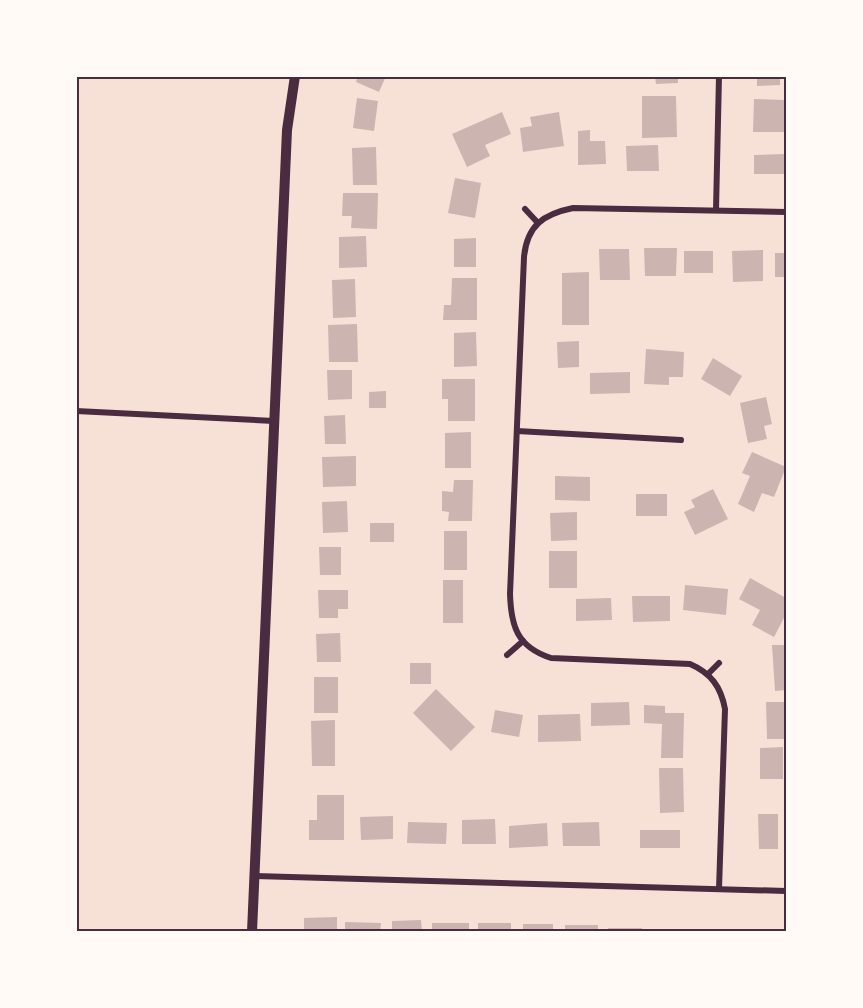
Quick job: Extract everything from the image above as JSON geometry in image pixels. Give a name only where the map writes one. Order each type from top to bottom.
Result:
[{"type":"street","points":[[252,932],[287,130],[295,76]]},
{"type":"street","points":[[716,210],[719,76]]},
{"type":"street","points":[[719,889],[725,709],[720,690],[708,674],[690,664],[551,658],[540,654],[523,641],[510,615],[524,257],[528,238],[538,223],[554,212],[573,208],[786,212]]},
{"type":"street","points":[[525,209],[538,223]]},
{"type":"street","points":[[76,411],[274,421]]},
{"type":"street","points":[[517,431],[681,440]]},
{"type":"street","points":[[507,655],[523,641]]},
{"type":"street","points":[[708,674],[719,663]]},
{"type":"street","points":[[255,876],[786,891]]},
{"type":"building","points":[[358,76],[386,76],[379,92],[356,82]]},
{"type":"building","points":[[655,76],[678,76],[678,83],[656,84]]},
{"type":"building","points":[[757,76],[780,76],[780,85],[757,86]]},
{"type":"building","points":[[642,96],[676,96],[677,137],[642,138]]},
{"type":"building","points":[[357,98],[378,101],[374,131],[353,128]]},
{"type":"building","points":[[754,99],[785,100],[785,132],[753,132]]},
{"type":"building","points":[[502,112],[511,134],[485,145],[490,156],[467,167],[452,134]]},
{"type":"building","points":[[559,112],[564,146],[523,152],[520,128],[532,126],[530,117]]},
{"type":"building","points":[[590,130],[590,141],[605,141],[606,164],[578,165],[578,131]]},
{"type":"building","points":[[658,145],[659,171],[627,171],[626,146]]},
{"type":"building","points":[[376,147],[377,185],[353,185],[352,148]]},
{"type":"building","points":[[786,154],[786,174],[754,174],[754,155]]},
{"type":"building","points":[[455,178],[481,183],[475,218],[448,213]]},
{"type":"building","points":[[343,193],[378,193],[377,229],[351,228],[352,216],[342,216]]},
{"type":"building","points":[[366,236],[367,267],[339,268],[339,237]]},
{"type":"building","points":[[476,238],[476,267],[454,267],[454,239]]},
{"type":"building","points":[[644,248],[677,248],[676,276],[645,276]]},
{"type":"building","points":[[599,249],[629,249],[630,280],[600,280]]},
{"type":"building","points":[[763,250],[763,281],[733,282],[732,251]]},
{"type":"building","points":[[684,251],[713,251],[713,273],[684,273]]},
{"type":"building","points":[[775,253],[786,253],[786,277],[775,277]]},
{"type":"building","points":[[589,272],[589,325],[562,325],[562,273]]},
{"type":"building","points":[[452,278],[477,278],[477,320],[443,320],[444,305],[451,305]]},
{"type":"building","points":[[355,279],[356,317],[333,318],[332,280]]},
{"type":"building","points":[[357,324],[358,362],[329,362],[328,325]]},
{"type":"building","points":[[476,332],[477,366],[454,367],[454,333]]},
{"type":"building","points":[[579,341],[579,367],[558,368],[557,342]]},
{"type":"building","points":[[646,349],[684,352],[683,377],[669,377],[669,385],[644,384]]},
{"type":"building","points":[[713,358],[742,376],[730,396],[701,379]]},
{"type":"building","points":[[327,370],[352,370],[352,399],[328,400]]},
{"type":"building","points":[[630,372],[630,393],[590,394],[590,373]]},
{"type":"building","points":[[442,379],[475,379],[475,421],[448,421],[448,399],[442,399]]},
{"type":"building","points":[[386,391],[386,408],[369,408],[369,392]]},
{"type":"building","points":[[766,397],[772,424],[764,426],[767,439],[748,443],[740,403]]},
{"type":"building","points":[[345,415],[346,444],[325,444],[324,416]]},
{"type":"building","points":[[471,432],[471,468],[445,468],[445,433]]},
{"type":"building","points":[[752,452],[786,467],[774,497],[762,493],[754,512],[738,504],[750,476],[742,473]]},
{"type":"building","points":[[356,456],[356,486],[323,487],[322,457]]},
{"type":"building","points":[[555,476],[590,477],[590,501],[555,500]]},
{"type":"building","points":[[454,480],[473,480],[472,521],[448,521],[449,512],[442,511],[442,491],[453,492]]},
{"type":"building","points":[[713,489],[728,519],[695,535],[684,512],[695,507],[691,500]]},
{"type":"building","points":[[636,494],[667,494],[667,516],[636,516]]},
{"type":"building","points":[[347,501],[348,532],[323,533],[322,502]]},
{"type":"building","points":[[577,512],[577,540],[551,541],[550,513]]},
{"type":"building","points":[[370,523],[394,523],[394,542],[370,542]]},
{"type":"building","points":[[444,531],[467,531],[467,570],[444,570]]},
{"type":"building","points":[[319,547],[341,547],[341,575],[320,575]]},
{"type":"building","points":[[549,551],[577,551],[577,588],[549,588]]},
{"type":"building","points":[[750,578],[786,598],[786,614],[774,637],[752,625],[760,610],[739,599]]},
{"type":"building","points":[[443,580],[463,580],[463,623],[443,623]]},
{"type":"building","points":[[685,585],[728,589],[726,615],[683,610]]},
{"type":"building","points":[[318,590],[348,590],[348,609],[338,609],[338,618],[319,618]]},
{"type":"building","points":[[632,596],[670,596],[670,621],[633,622]]},
{"type":"building","points":[[611,598],[612,620],[576,621],[576,599]]},
{"type":"building","points":[[340,633],[341,662],[317,662],[316,634]]},
{"type":"building","points":[[772,645],[786,645],[786,690],[775,691]]},
{"type":"building","points":[[410,663],[431,663],[431,684],[410,684]]},
{"type":"building","points":[[314,677],[338,677],[338,713],[314,713]]},
{"type":"building","points":[[436,689],[475,727],[451,751],[413,713]]},
{"type":"building","points":[[629,702],[630,725],[591,726],[591,703]]},
{"type":"building","points":[[766,702],[786,702],[786,739],[767,739]]},
{"type":"building","points":[[644,705],[665,706],[665,713],[684,713],[683,758],[661,758],[662,724],[644,723]]},
{"type":"building","points":[[495,710],[523,715],[519,737],[491,732]]},
{"type":"building","points":[[580,714],[581,741],[538,742],[538,715]]},
{"type":"building","points":[[335,720],[335,766],[312,766],[311,721]]},
{"type":"building","points":[[783,747],[783,779],[760,779],[760,748]]},
{"type":"building","points":[[659,768],[683,768],[684,812],[660,813]]},
{"type":"building","points":[[317,795],[344,795],[344,840],[309,840],[309,820],[317,820]]},
{"type":"building","points":[[758,814],[778,814],[778,849],[759,849]]},
{"type":"building","points":[[393,816],[393,839],[361,840],[360,817]]},
{"type":"building","points":[[495,819],[496,844],[462,844],[462,820]]},
{"type":"building","points":[[408,822],[447,823],[446,844],[407,843]]},
{"type":"building","points":[[599,822],[600,846],[563,846],[562,823]]},
{"type":"building","points":[[547,823],[548,846],[509,848],[509,826]]},
{"type":"building","points":[[640,830],[680,830],[680,848],[640,848]]},
{"type":"building","points":[[337,917],[337,932],[304,932],[304,918]]},
{"type":"building","points":[[421,920],[422,932],[392,932],[392,921]]},
{"type":"building","points":[[345,922],[381,923],[380,932],[345,932]]},
{"type":"building","points":[[432,923],[469,923],[469,932],[432,932]]},
{"type":"building","points":[[478,923],[511,923],[511,932],[478,932]]},
{"type":"building","points":[[523,924],[553,924],[553,932],[523,932]]},
{"type":"building","points":[[565,925],[598,925],[598,932],[565,932]]},
{"type":"building","points":[[608,928],[642,928],[642,932],[608,932]]}]
